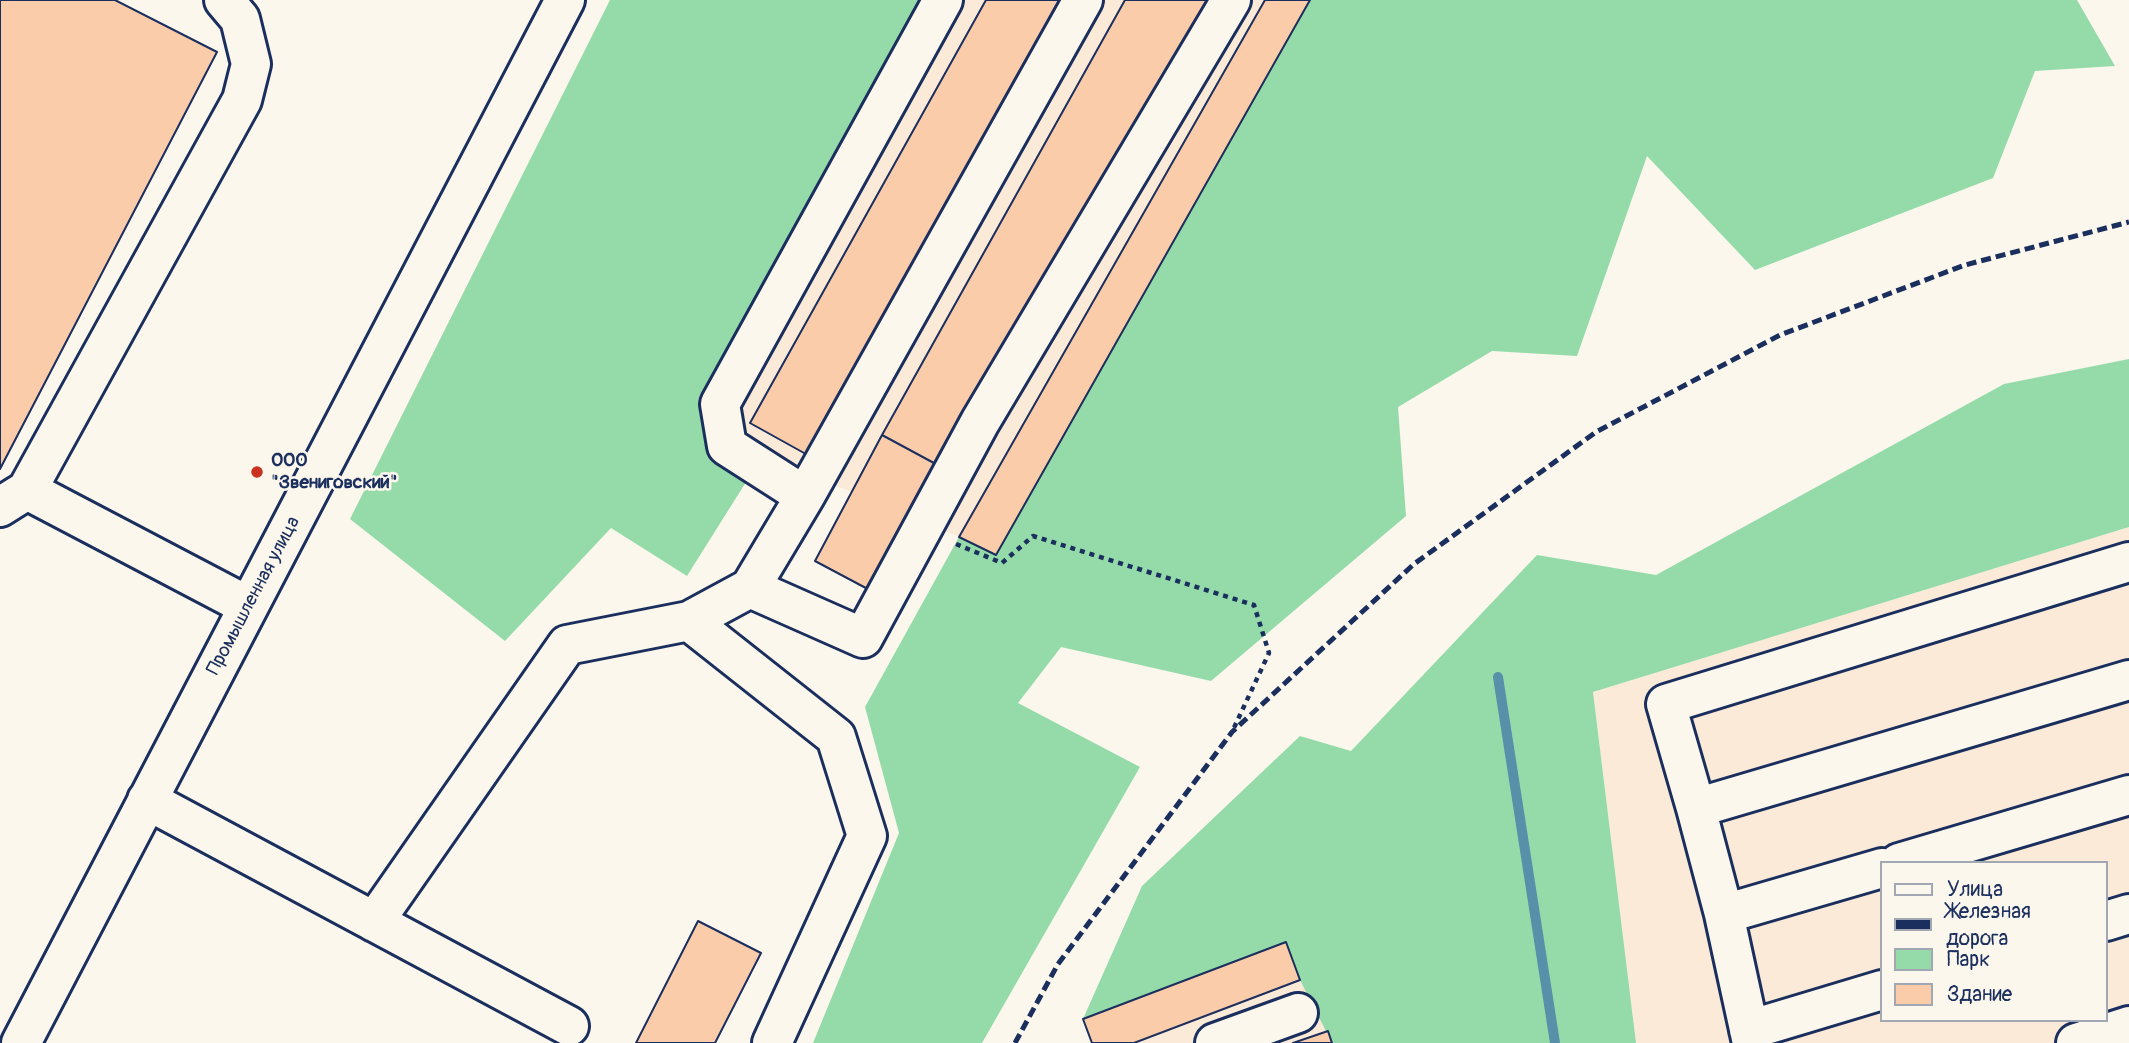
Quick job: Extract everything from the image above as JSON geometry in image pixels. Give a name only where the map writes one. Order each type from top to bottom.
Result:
[{"type":"street","points":[[224,0],[240,19],[251,64],[242,100],[13,498],[248,606]]},
{"type":"street","name":"Промышленная улица","points":[[20,1043],[565,0]]},
{"type":"street","points":[[805,496],[727,446],[720,404],[943,0]]},
{"type":"street","points":[[374,922],[567,645],[689,621],[750,588],[805,496],[1083,0]]},
{"type":"street","points":[[750,588],[863,638],[980,422],[1231,0]]},
{"type":"street","points":[[1881,990],[1750,1037],[1724,914],[1666,704],[2129,562]]},
{"type":"street","points":[[689,621],[836,737],[867,836],[772,1043]]},
{"type":"street","points":[[1696,808],[2129,680]]},
{"type":"street","points":[[1906,861],[2129,795]]},
{"type":"street","points":[[147,800],[569,1026]]},
{"type":"street","points":[[1724,914],[1881,868]]},
{"type":"street","points":[[2108,920],[2129,914]]},
{"type":"street","points":[[1215,1043],[1298,1013]]},
{"type":"street","points":[[2076,1043],[2129,1026]]},
{"type":"path","points":[[923,529],[1002,563],[1034,536],[1254,606],[1269,653],[1232,732]]},
{"type":"shaded area","points":[[926,0],[1310,0],[996,555],[763,455],[698,399]]},
{"type":"shaded area","points":[[2129,527],[2129,1043],[1636,1043],[1593,692]]},
{"type":"shaded area","points":[[1286,942],[1332,1043],[1092,1043],[1083,1019]]},
{"type":"green space","points":[[610,0],[926,0],[698,399],[763,455],[687,576],[611,528],[505,641],[350,519]]},
{"type":"green space","points":[[1310,0],[2077,0],[2115,66],[2035,71],[1993,178],[1755,270],[1647,156],[1577,356],[1492,351],[1398,407],[1406,516],[1211,681],[1061,647],[1018,703],[1140,767],[982,1043],[813,1043],[899,833],[865,707],[959,537],[996,555]]},
{"type":"green space","points":[[2129,359],[2129,527],[1593,692],[1636,1043],[1332,1043],[1300,980],[1285,942],[1083,1019],[1142,886],[1300,736],[1351,751],[1537,555],[1656,575],[2004,384]]},
{"type":"building","points":[[0,0],[115,0],[217,52],[0,469]]},
{"type":"building","points":[[986,0],[1068,0],[813,458],[750,423]]},
{"type":"building","points":[[1125,0],[1208,0],[945,469],[882,435]]},
{"type":"building","points":[[1265,0],[1310,0],[996,555],[959,537]]},
{"type":"building","points":[[882,435],[945,469],[879,595],[815,561]]},
{"type":"building","points":[[698,921],[761,953],[715,1043],[636,1043]]},
{"type":"building","points":[[1286,942],[1300,980],[1134,1043],[1092,1043],[1083,1019]]},
{"type":"building","points":[[1328,1031],[1332,1043],[1293,1043]]},
{"type":"waterway","points":[[1498,677],[1555,1043]]},
{"type":"railway","points":[[1015,1043],[1058,964],[1232,732],[1414,564],[1596,432],[1780,335],[1965,265],[2129,222]]},
{"type":"place","name":"ООО \"Звениговский\"","points":[[257,472]]}]
